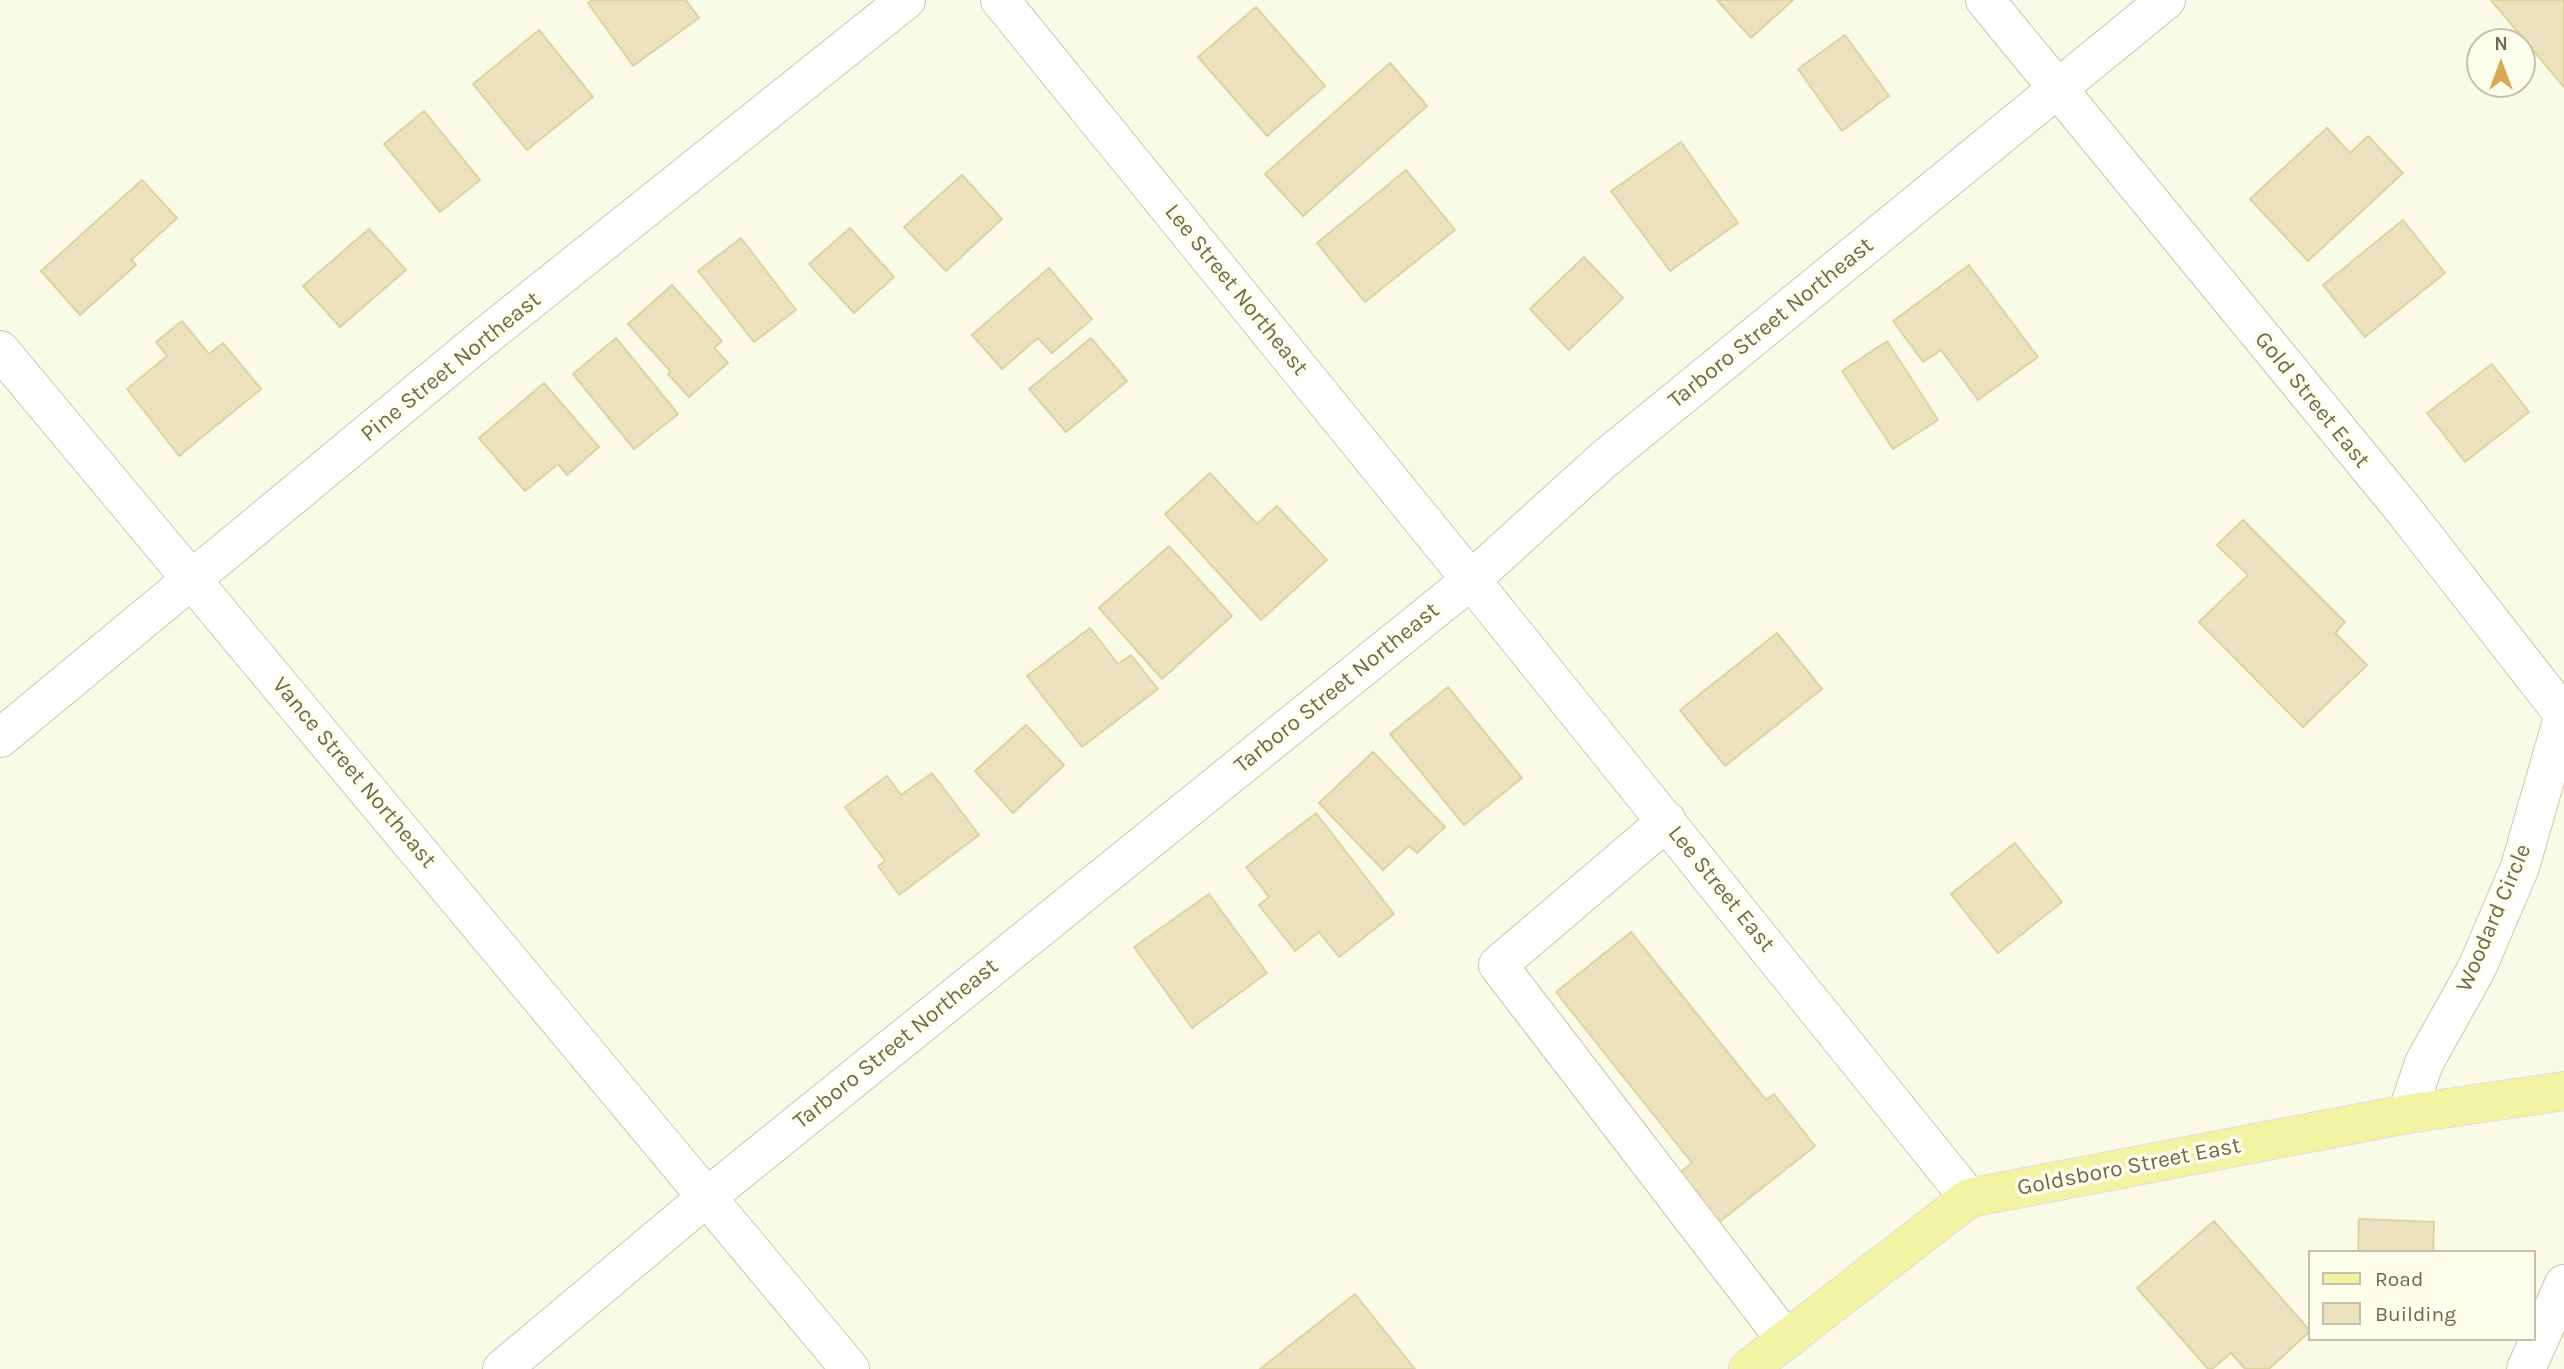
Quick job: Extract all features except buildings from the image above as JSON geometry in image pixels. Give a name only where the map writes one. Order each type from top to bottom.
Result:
[{"type":"main road","name":"Goldsboro Street East","points":[[1748,1369],[1969,1198],[2407,1114],[2564,1091]]},
{"type":"street","name":"Pine Street Northeast","points":[[0,738],[482,339],[906,0]]},
{"type":"street","name":"Lee Street Northeast","points":[[1000,0],[1471,580]]},
{"type":"street","name":"Gold Street East","points":[[1985,0],[2403,509],[2564,715]]},
{"type":"street","name":"Tarboro Street Northeast","points":[[502,1369],[707,1197],[1471,580],[1602,461],[2166,0]]},
{"type":"street","name":"Vance Street Northeast","points":[[0,350],[850,1369]]},
{"type":"street","name":"Lee Street East","points":[[1471,580],[1969,1198]]},
{"type":"street","name":"Woodard Circle","points":[[2407,1114],[2424,1063],[2477,968],[2520,867],[2564,715]]},
{"type":"street","points":[[1667,821],[1498,965],[1786,1340]]},
{"type":"street","points":[[2526,1369],[2564,1284]]}]
